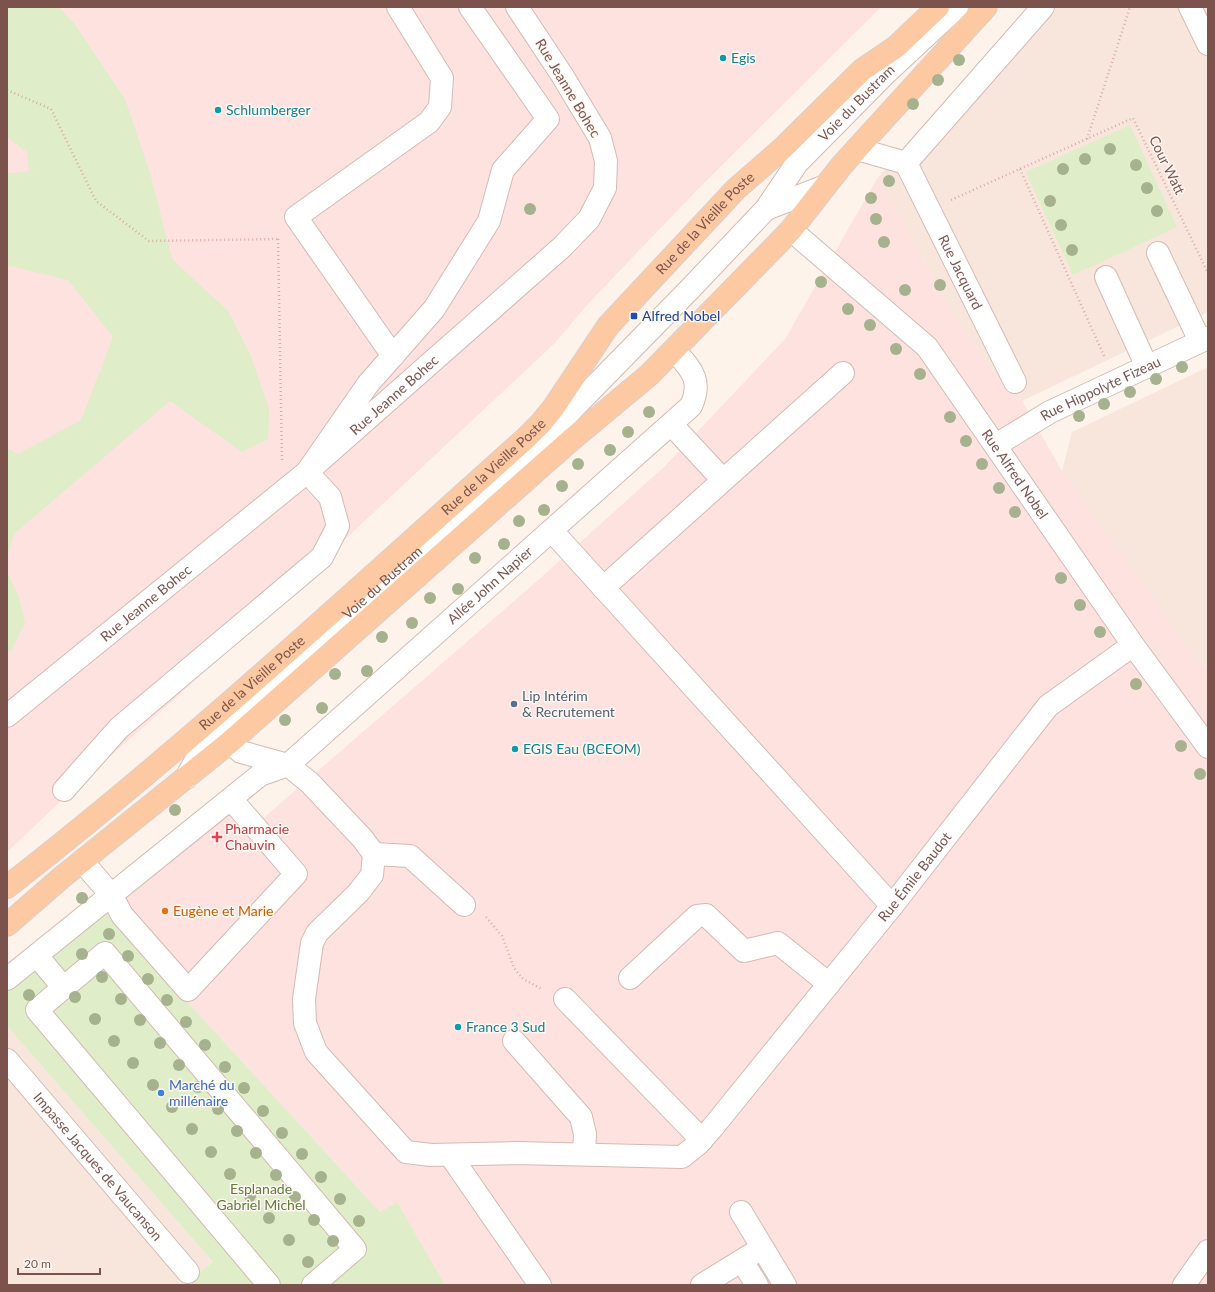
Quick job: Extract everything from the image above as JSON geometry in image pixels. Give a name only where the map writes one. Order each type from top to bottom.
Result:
[{"type":"main road","name":"Rue de la Vieille Poste","points":[[7,887],[90,822],[155,766],[330,613],[541,423],[608,326],[736,189],[783,148],[862,70],[896,47],[938,7]]},
{"type":"main road","points":[[7,925],[82,861],[230,742],[571,440],[644,380],[791,230],[823,187],[986,7]]},
{"type":"street","points":[[393,356],[296,218],[429,122],[440,107],[442,78],[398,7]]},
{"type":"street","points":[[64,790],[119,728],[322,557],[338,526],[330,497],[307,472],[368,384],[434,309],[489,221],[503,170],[548,119],[470,7]]},
{"type":"street","name":"Rue Jeanne Bohec","points":[[7,716],[307,472],[562,247],[589,219],[605,188],[606,161],[600,138],[562,75],[517,7]]},
{"type":"street","name":"Voie du Bustram","points":[[186,778],[208,737],[534,447],[589,394],[766,209],[797,163],[884,74],[957,7]]},
{"type":"street","points":[[857,149],[906,164],[1043,7]]},
{"type":"street","points":[[1190,7],[1208,44]]},
{"type":"street","name":"Rue Jacquard","points":[[906,164],[1014,382]]},
{"type":"street","name":"Voie du Bustram","points":[[766,209],[823,187]]},
{"type":"street","name":"Rue Alfred Nobel","points":[[791,230],[927,347],[1133,645],[1204,735]]},
{"type":"street","points":[[1158,253],[1204,340]]},
{"type":"street","points":[[1106,277],[1147,367]]},
{"type":"street","name":"Rue Hippolyte Fizeau","points":[[996,445],[1050,412],[1204,340]]},
{"type":"street","name":"Allée John Napier","points":[[288,765],[691,406],[696,396],[697,387],[690,369],[674,350]]},
{"type":"street","points":[[603,588],[843,373]]},
{"type":"street","name":"Voie du Bustram","points":[[541,423],[589,394]]},
{"type":"street","points":[[671,424],[723,480]]},
{"type":"street","points":[[552,531],[892,906]]},
{"type":"street","name":"Rue Émile Baudot","points":[[374,854],[372,875],[358,893],[318,933],[312,942],[304,999],[305,1023],[316,1052],[406,1152],[431,1155],[517,1153],[682,1156],[708,1134],[892,906],[1048,706],[1133,645]]},
{"type":"street","points":[[230,742],[241,752],[288,765],[310,783],[362,838],[374,854],[410,856],[464,905]]},
{"type":"street","points":[[7,979],[112,896],[260,775],[288,765]]},
{"type":"street","points":[[82,861],[112,896],[122,915],[188,990],[296,874],[231,799]]},
{"type":"street","points":[[630,978],[697,916],[706,915],[744,951],[778,943],[829,984]]},
{"type":"street","points":[[270,1285],[37,1010],[105,953],[355,1249],[312,1285]]},
{"type":"street","points":[[37,956],[64,988]]},
{"type":"street","points":[[565,999],[708,1134]]},
{"type":"street","points":[[514,1041],[581,1117],[585,1134],[584,1154]]},
{"type":"street","name":"Impasse Jacques de Vaucanson","points":[[7,1060],[188,1272]]},
{"type":"street","points":[[450,1155],[540,1285]]},
{"type":"street","points":[[742,1212],[785,1285]]},
{"type":"street","points":[[702,1285],[762,1248]]},
{"type":"street","points":[[1184,1285],[1208,1251]]},
{"type":"street","points":[[742,1261],[758,1285]]},
{"type":"path","points":[[1086,139],[1130,7]]},
{"type":"path","points":[[7,90],[50,110],[96,201],[149,240],[310,238]]},
{"type":"path","name":"Cour Watt","points":[[977,188],[1133,118],[1208,273]]},
{"type":"path","points":[[1020,169],[1108,366]]},
{"type":"path","points":[[278,239],[283,492]]},
{"type":"path","points":[[464,905],[484,914],[502,936],[514,968],[523,979],[537,987],[565,999]]},
{"type":"shaded area","points":[[7,7],[881,7],[696,191],[587,305],[556,342],[168,705],[78,785],[7,852]]},
{"type":"shaded area","points":[[1034,7],[1208,7],[1208,312],[1022,401],[1009,393],[955,317],[878,177]]},
{"type":"shaded area","points":[[878,177],[955,317],[1009,393],[1022,401],[1062,471],[1200,664],[1208,666],[1208,1285],[445,1285],[397,1203],[380,1212],[104,911],[242,801],[260,821],[537,581],[664,467],[785,339]]},
{"type":"shaded area","points":[[1208,367],[1208,666],[1200,664],[1062,471],[1072,432]]},
{"type":"shaded area","points":[[7,1026],[213,1262],[183,1285],[7,1285]]},
{"type":"green space","points":[[7,7],[59,7],[76,26],[125,99],[150,173],[172,259],[228,311],[251,356],[269,409],[268,439],[242,452],[170,401],[15,533],[7,556],[7,448],[18,454],[81,420],[113,337],[68,280],[10,266],[7,267],[7,174],[29,171],[27,152],[7,137]]},
{"type":"green space","points":[[1130,125],[1177,227],[1073,275],[1026,172]]},
{"type":"green space","points":[[7,572],[19,597],[25,623],[11,651],[7,652]]},
{"type":"green space","name":"Esplanade Gabriel Michel","points":[[104,911],[380,1212],[397,1202],[445,1285],[183,1285],[213,1262],[7,1026],[7,987]]},
{"type":"place","name":"Egis","points":[[723,58]]},
{"type":"place","name":"Schlumberger","points":[[218,110]]},
{"type":"place","name":"Alfred Nobel","points":[[634,316]]},
{"type":"place","name":"Lip Intérim & Recrutement","points":[[514,704]]},
{"type":"place","name":"EGIS Eau (BCEOM)","points":[[515,749]]},
{"type":"place","name":"Pharmacie Chauvin","points":[[217,837]]},
{"type":"place","name":"Eugène et Marie","points":[[165,911]]},
{"type":"place","name":"France 3 Sud","points":[[458,1027]]},
{"type":"place","name":"Marché du millénaire","points":[[161,1093]]}]
